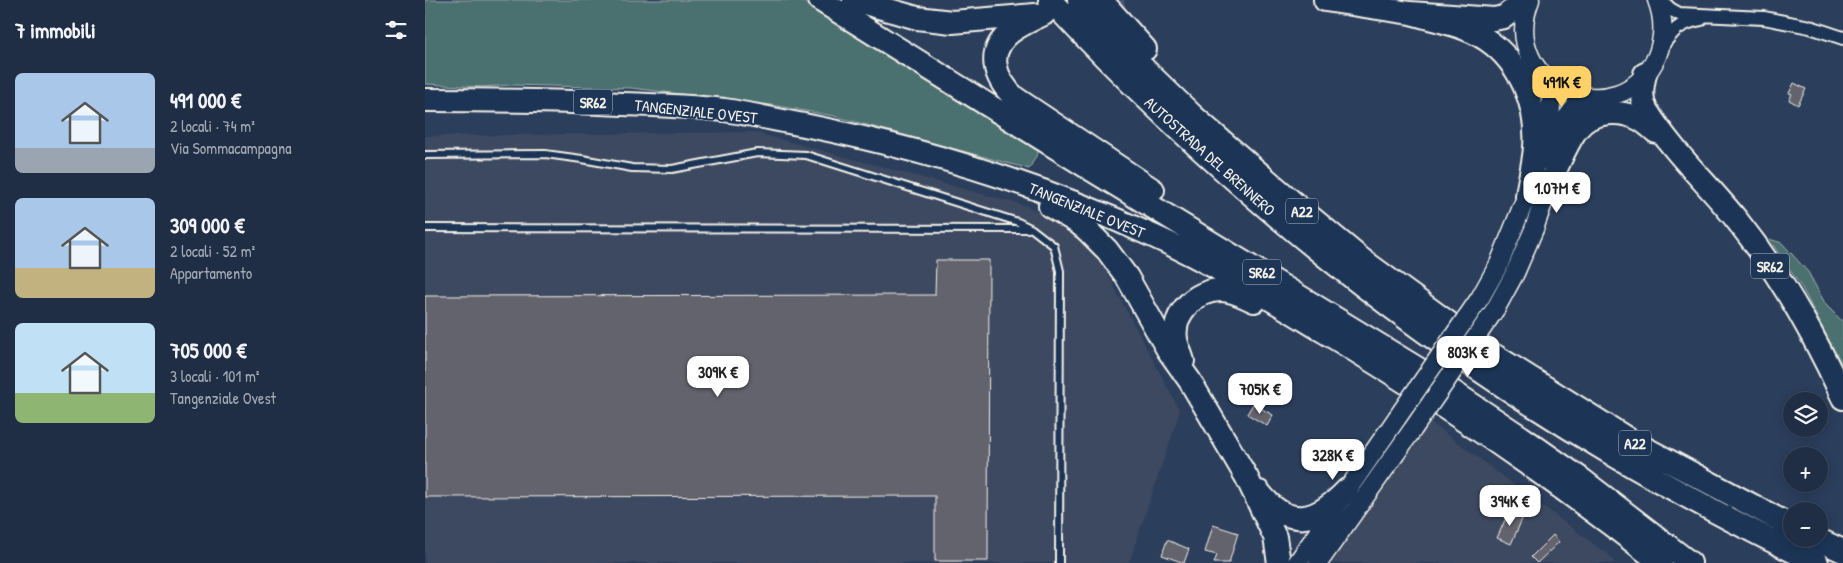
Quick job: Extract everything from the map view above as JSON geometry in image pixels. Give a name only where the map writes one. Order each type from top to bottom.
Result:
[{"type":"highway","name":"TANGENZIALE OVEST","points":[[821,0],[1079,162],[1420,370],[1581,479],[1690,563]]},
{"type":"highway","name":"SR62","points":[[855,0],[917,18],[952,22],[1044,14],[1010,32],[996,53],[995,68],[1006,90],[1015,98],[1226,239],[1311,302]]},
{"type":"highway","name":"AUTOSTRADA DEL BRENNERO","points":[[1050,0],[1098,51],[1247,191],[1366,288],[1434,339],[1617,457],[1729,519],[1817,563]]},
{"type":"highway","name":"AUTOSTRADA DEL BRENNERO","points":[[1079,0],[1133,58],[1193,116],[1361,259],[1485,349],[1631,441],[1783,522]]},
{"type":"highway","points":[[1101,0],[1143,47],[1211,116],[1381,263],[1485,349]]},
{"type":"highway","points":[[1325,0],[1410,13],[1494,19],[1505,17],[1525,0]]},
{"type":"highway","points":[[1410,13],[1462,28],[1486,40],[1508,60],[1521,79],[1531,100],[1535,127],[1535,148],[1527,196]]},
{"type":"highway","name":"SR62","points":[[1645,74],[1642,100],[1647,110],[1675,149],[1737,220],[1779,279],[1812,333],[1843,398]]},
{"type":"highway","name":"TANGENZIALE OVEST","points":[[425,100],[534,100],[689,107],[726,111],[856,136],[966,164],[1075,204],[1153,236],[1225,272],[1378,364],[1520,458],[1661,563]]},
{"type":"highway","name":"SR62","points":[[1550,182],[1577,129],[1589,119],[1600,114],[1616,112],[1630,114],[1643,120],[1675,149]]},
{"type":"highway","name":"SR62","points":[[966,164],[1065,214],[1087,230],[1107,250],[1127,278],[1168,350],[1190,381],[1247,478],[1275,536],[1279,563]]},
{"type":"highway","name":"SR62","points":[[1190,381],[1176,340],[1178,322],[1181,313],[1194,298],[1211,291],[1220,290],[1229,291],[1248,298],[1324,344],[1378,364]]},
{"type":"highway","name":"SR62","points":[[1520,458],[1618,542],[1634,563]]},
{"type":"highway","name":"SR62","points":[[1247,478],[1268,504],[1282,513],[1295,517],[1319,514],[1335,503],[1347,490]]},
{"type":"highway","name":"SR62","points":[[1651,532],[1698,563]]},
{"type":"highway","points":[[1828,544],[1843,551]]},
{"type":"street","points":[[1530,0],[1523,26],[1525,42],[1534,65],[1550,83],[1567,93],[1587,97],[1603,97],[1619,93],[1633,85],[1654,62],[1663,34],[1662,19],[1657,0]]},
{"type":"street","points":[[1661,0],[1679,14],[1764,18],[1810,28],[1843,38]]},
{"type":"street","points":[[1659,49],[1677,27],[1685,22],[1713,16]]},
{"type":"street","points":[[1297,563],[1480,298],[1499,264],[1527,196],[1551,122],[1553,103],[1550,83]]},
{"type":"street","points":[[1318,563],[1413,429],[1495,308],[1519,265],[1534,230],[1569,116],[1577,105],[1587,97]]},
{"type":"lane","points":[[425,155],[545,154],[632,168],[672,169],[757,153],[805,155],[1018,222],[1032,229],[1054,246],[1060,271],[1059,563]]},
{"type":"lane","points":[[425,228],[1032,229]]},
{"type":"shaded area","points":[[753,132],[1027,206],[1060,222],[1085,240],[1103,266],[1180,411],[1129,563],[425,563],[425,136]]},
{"type":"shaded area","points":[[1429,421],[1608,554],[1615,563],[1328,563]]},
{"type":"green space","points":[[425,0],[801,0],[1040,149],[1029,169],[834,116],[772,105],[631,88],[511,85],[482,87],[425,84]]},
{"type":"green space","points":[[1769,239],[1782,243],[1808,272],[1826,305],[1843,322],[1843,367],[1802,288]]},
{"type":"building","points":[[1794,83],[1806,89],[1798,105],[1789,100],[1792,94],[1789,93]]},
{"type":"building","points":[[936,260],[989,260],[988,561],[935,561],[935,496],[425,497],[425,296],[935,295]]},
{"type":"building","points":[[1253,404],[1273,415],[1267,426],[1247,414]]},
{"type":"building","points":[[1509,511],[1523,517],[1511,544],[1497,538]]},
{"type":"building","points":[[1213,525],[1238,533],[1229,563],[1214,563],[1217,555],[1205,552]]},
{"type":"building","points":[[1553,535],[1559,542],[1537,563],[1531,557]]},
{"type":"building","points":[[1167,540],[1189,549],[1184,563],[1162,555]]},
{"type":"tunnel","points":[[1088,6],[1124,0]]}]
